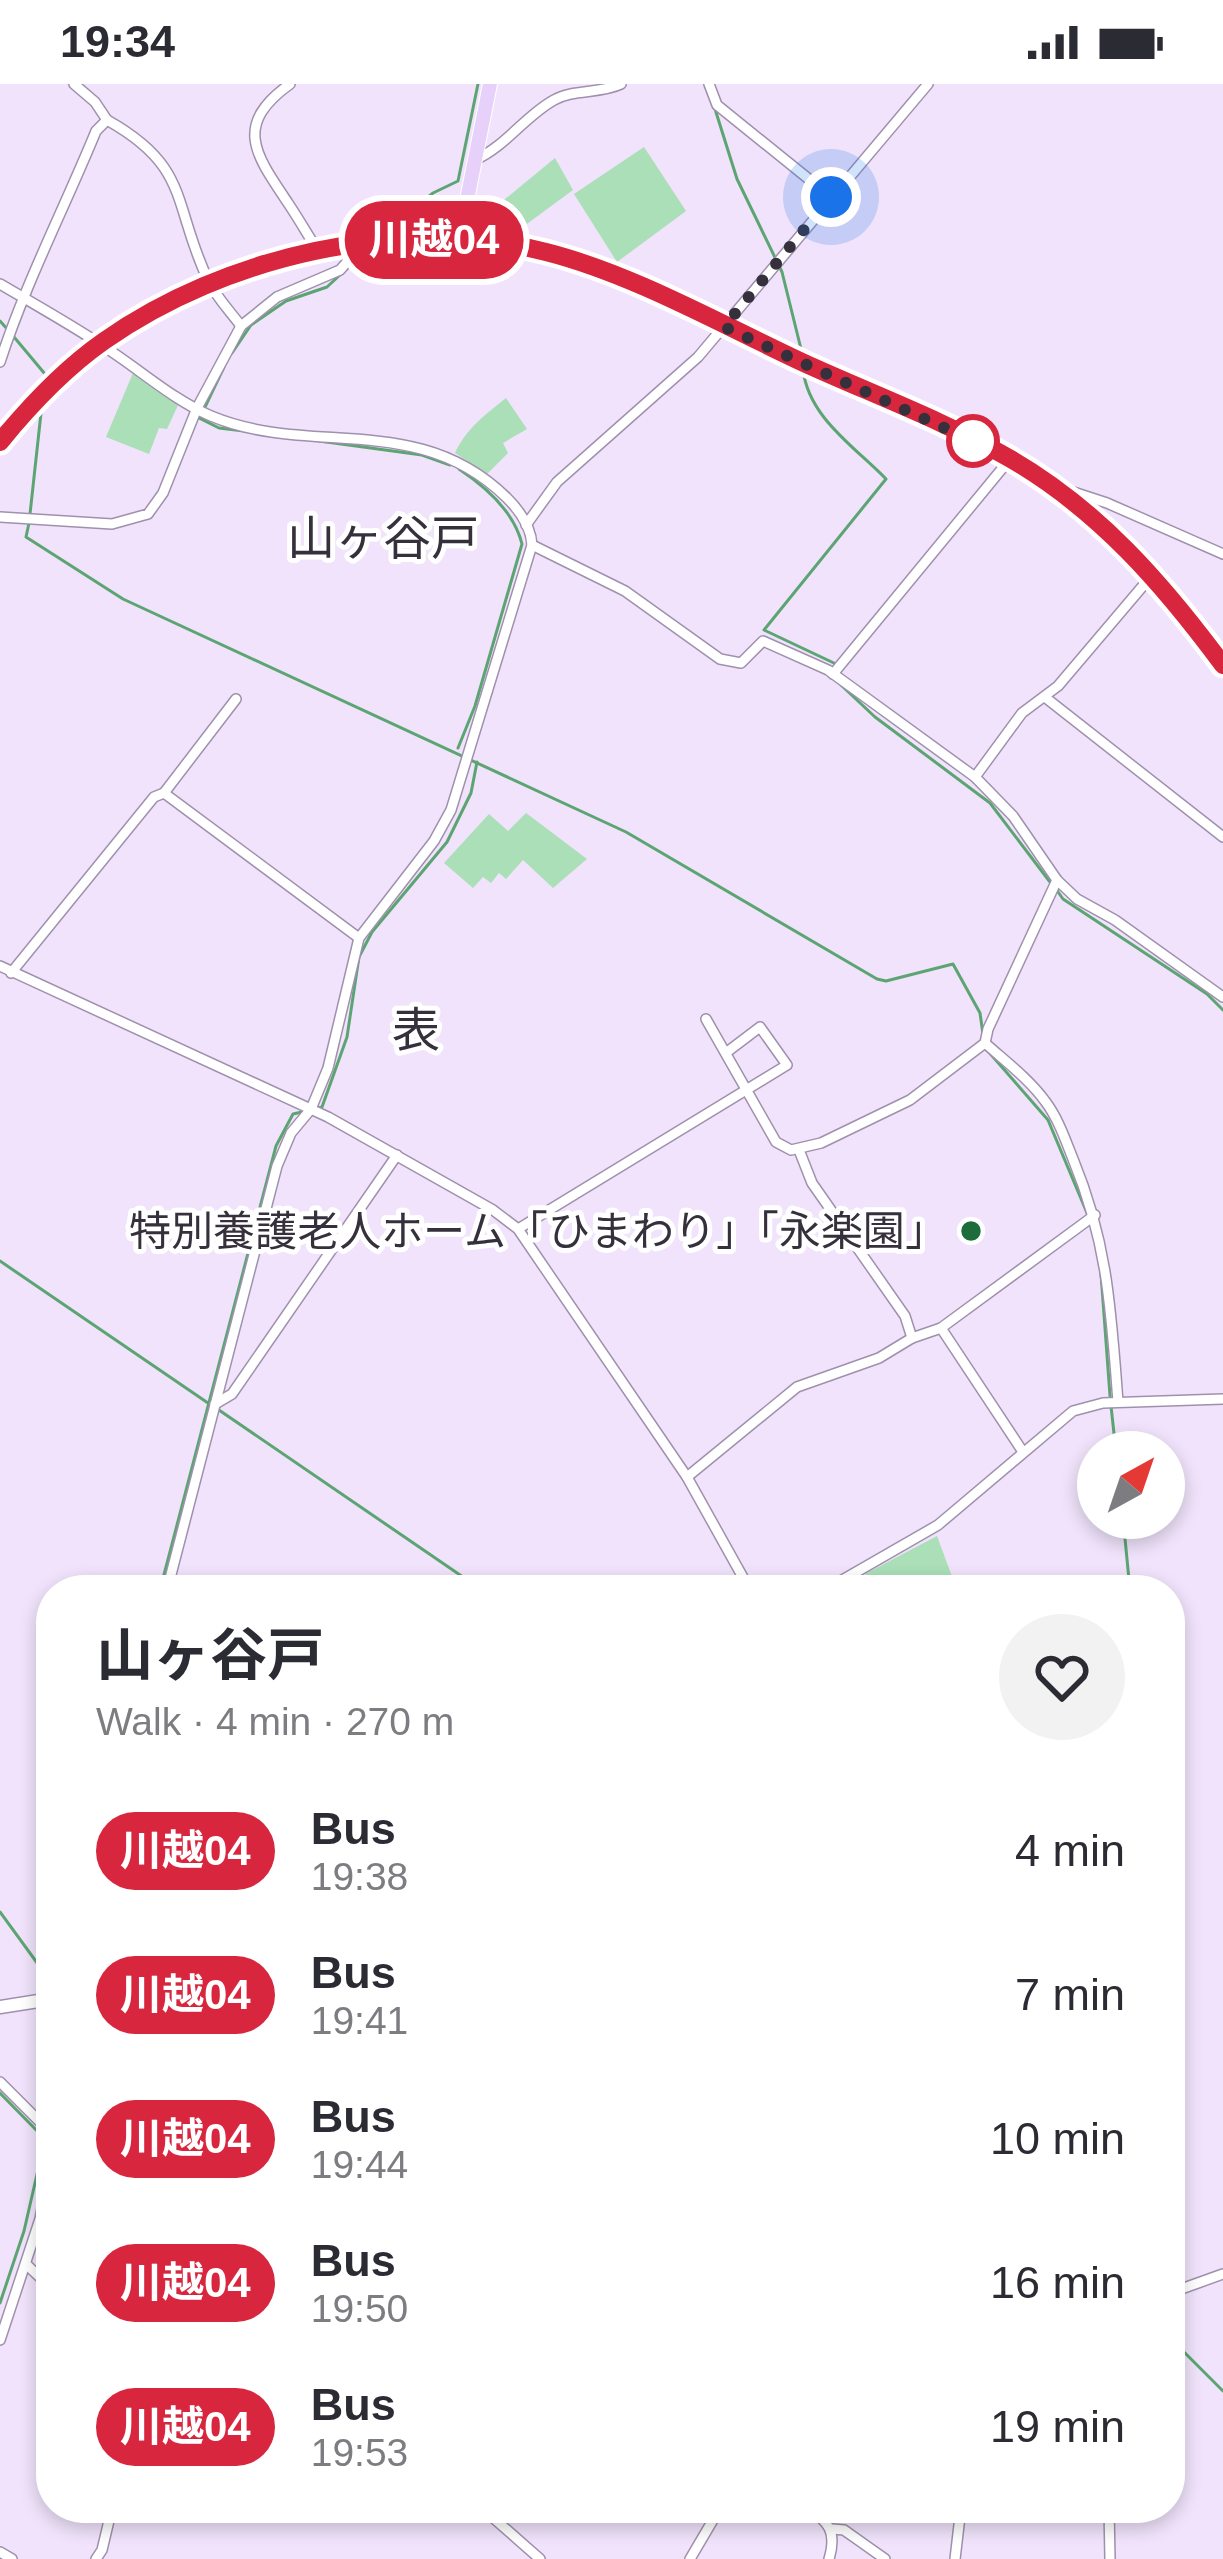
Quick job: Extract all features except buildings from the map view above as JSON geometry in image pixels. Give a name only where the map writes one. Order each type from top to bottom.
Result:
[{"type":"main road","points":[[459,240],[490,84]]},
{"type":"main road","points":[[0,442],[58,378],[100,344],[211,285],[318,251],[362,244],[459,240],[519,245],[575,260],[1010,459],[1049,485],[1153,574],[1223,665]]},
{"type":"street","points":[[74,84],[106,120],[149,146],[166,168],[211,285],[241,326]]},
{"type":"street","points":[[290,84],[263,107],[253,139],[267,174],[318,251]]},
{"type":"street","points":[[473,161],[491,152],[556,98],[597,93],[620,84]]},
{"type":"street","points":[[526,525],[557,482],[680,376],[928,84]]},
{"type":"street","points":[[713,95],[831,197]]},
{"type":"street","points":[[0,362],[21,296],[96,131],[106,120]]},
{"type":"street","points":[[0,517],[112,524],[141,518],[163,493],[197,408],[241,326],[277,297],[340,270],[362,244]]},
{"type":"street","points":[[0,284],[212,417],[268,430],[398,443],[453,457],[515,506],[532,545],[451,810],[434,841],[359,938],[337,1040],[310,1109],[291,1133],[277,1166],[171,1575]]},
{"type":"street","points":[[833,674],[1010,459]]},
{"type":"street","points":[[1049,485],[1107,503],[1223,554]]},
{"type":"street","points":[[532,545],[625,591],[720,659],[741,663],[763,641],[833,674],[975,778],[1013,816],[1057,880],[1076,898],[1223,997]]},
{"type":"street","points":[[975,778],[1022,713],[1046,698],[1153,574]]},
{"type":"street","points":[[1046,698],[1223,837]]},
{"type":"street","points":[[11,973],[154,797],[164,793],[236,699]]},
{"type":"street","points":[[164,793],[359,938]]},
{"type":"street","points":[[706,1019],[776,1142],[799,1150],[821,1144],[910,1100],[985,1043],[1057,880]]},
{"type":"street","points":[[0,966],[310,1109],[493,1210],[518,1229],[686,1477],[742,1575]]},
{"type":"street","points":[[518,1229],[787,1065],[760,1027],[727,1052]]},
{"type":"street","points":[[985,1043],[1043,1099],[1057,1120],[1095,1215],[1111,1306],[1118,1402]]},
{"type":"street","points":[[799,1150],[812,1183],[905,1316],[912,1338]]},
{"type":"street","points":[[215,1404],[232,1394],[397,1155]]},
{"type":"street","points":[[686,1477],[797,1387],[879,1358],[912,1338],[941,1328],[1095,1215]]},
{"type":"street","points":[[941,1328],[1022,1453]]},
{"type":"street","points":[[851,1575],[938,1525],[1073,1411],[1118,1402],[1223,1399]]},
{"type":"street","points":[[0,2007],[36,2001]]},
{"type":"street","points":[[0,2082],[36,2118]]},
{"type":"street","points":[[0,2341],[36,2232]]},
{"type":"street","points":[[26,2264],[36,2274]]},
{"type":"street","points":[[1185,2288],[1223,2274]]},
{"type":"street","points":[[96,2559],[108,2523]]},
{"type":"street","points":[[499,2523],[540,2559]]},
{"type":"street","points":[[690,2559],[711,2523]]},
{"type":"street","points":[[829,2523],[829,2559]]},
{"type":"street","points":[[958,2558],[960,2523]]},
{"type":"street","points":[[1109,2523],[1110,2559]]},
{"type":"street","points":[[832,2529],[844,2530],[885,2559]]},
{"type":"street","points":[[0,2552],[12,2559]]},
{"type":"green space","points":[[644,147],[686,211],[617,262],[574,194]]},
{"type":"green space","points":[[555,158],[573,190],[524,226],[504,200]]},
{"type":"green space","points":[[133,373],[179,403],[167,429],[159,428],[149,454],[106,437]]},
{"type":"green space","points":[[506,398],[527,429],[503,443],[508,453],[487,474],[455,453],[471,429]]},
{"type":"green space","points":[[526,813],[587,859],[553,888],[523,860],[506,879],[499,873],[491,883],[483,877],[473,888],[444,863],[489,814],[508,831]]},
{"type":"green space","points":[[937,1536],[951,1575],[866,1575]]},
{"type":"waterway","points":[[380,237],[433,193],[458,181],[478,84]]},
{"type":"waterway","points":[[715,109],[737,179],[782,272],[802,353]]},
{"type":"waterway","points":[[232,353],[251,325],[286,301],[327,287],[369,248]]},
{"type":"waterway","points":[[0,321],[8,330]]},
{"type":"waterway","points":[[14,337],[45,374],[44,383]]},
{"type":"waterway","points":[[205,407],[224,367]]},
{"type":"waterway","points":[[803,369],[823,416],[886,479],[764,630],[836,664]]},
{"type":"waterway","points":[[30,514],[42,404]]},
{"type":"waterway","points":[[201,415],[199,418],[219,428],[244,431]]},
{"type":"waterway","points":[[319,441],[422,455],[450,465]]},
{"type":"waterway","points":[[458,748],[475,706],[522,544],[498,501],[459,469]]},
{"type":"waterway","points":[[29,523],[26,537],[123,599],[626,832],[877,979],[886,981],[953,964],[980,1013],[983,1034]]},
{"type":"waterway","points":[[841,685],[875,717],[990,803],[1050,882]]},
{"type":"waterway","points":[[317,1108],[322,1107],[347,1037],[359,957],[372,932],[447,842],[471,793],[477,762]]},
{"type":"waterway","points":[[1056,889],[1063,899],[1207,994],[1223,1010]]},
{"type":"waterway","points":[[987,1050],[1048,1120],[1087,1213]]},
{"type":"waterway","points":[[164,1575],[276,1146],[293,1114],[302,1112]]},
{"type":"waterway","points":[[0,1261],[208,1403]]},
{"type":"waterway","points":[[1101,1274],[1110,1396]]},
{"type":"waterway","points":[[1111,1406],[1114,1431]]},
{"type":"waterway","points":[[216,1408],[460,1575]]},
{"type":"waterway","points":[[1125,1539],[1129,1575]]},
{"type":"waterway","points":[[0,1912],[36,1961]]},
{"type":"waterway","points":[[0,2093],[36,2130]]},
{"type":"waterway","points":[[0,2303],[36,2179]]},
{"type":"waterway","points":[[1185,2353],[1223,2391]]},
{"type":"bus line","name":"川越04","points":[[0,442],[58,378],[100,344],[211,285],[272,263],[362,244],[459,240],[519,245],[602,271],[1010,459],[1076,505],[1138,560],[1172,596],[1223,665]]},
{"type":"place","name":"特別養護老人ホーム「ひまわり」「永楽園」","points":[[971,1231]]},
{"type":"district","name":"山ヶ谷戸","points":[[383,538]]},
{"type":"district","name":"表","points":[[416,1030]]},
{"type":"route","points":[[831,197],[724,327],[973,441]]}]
